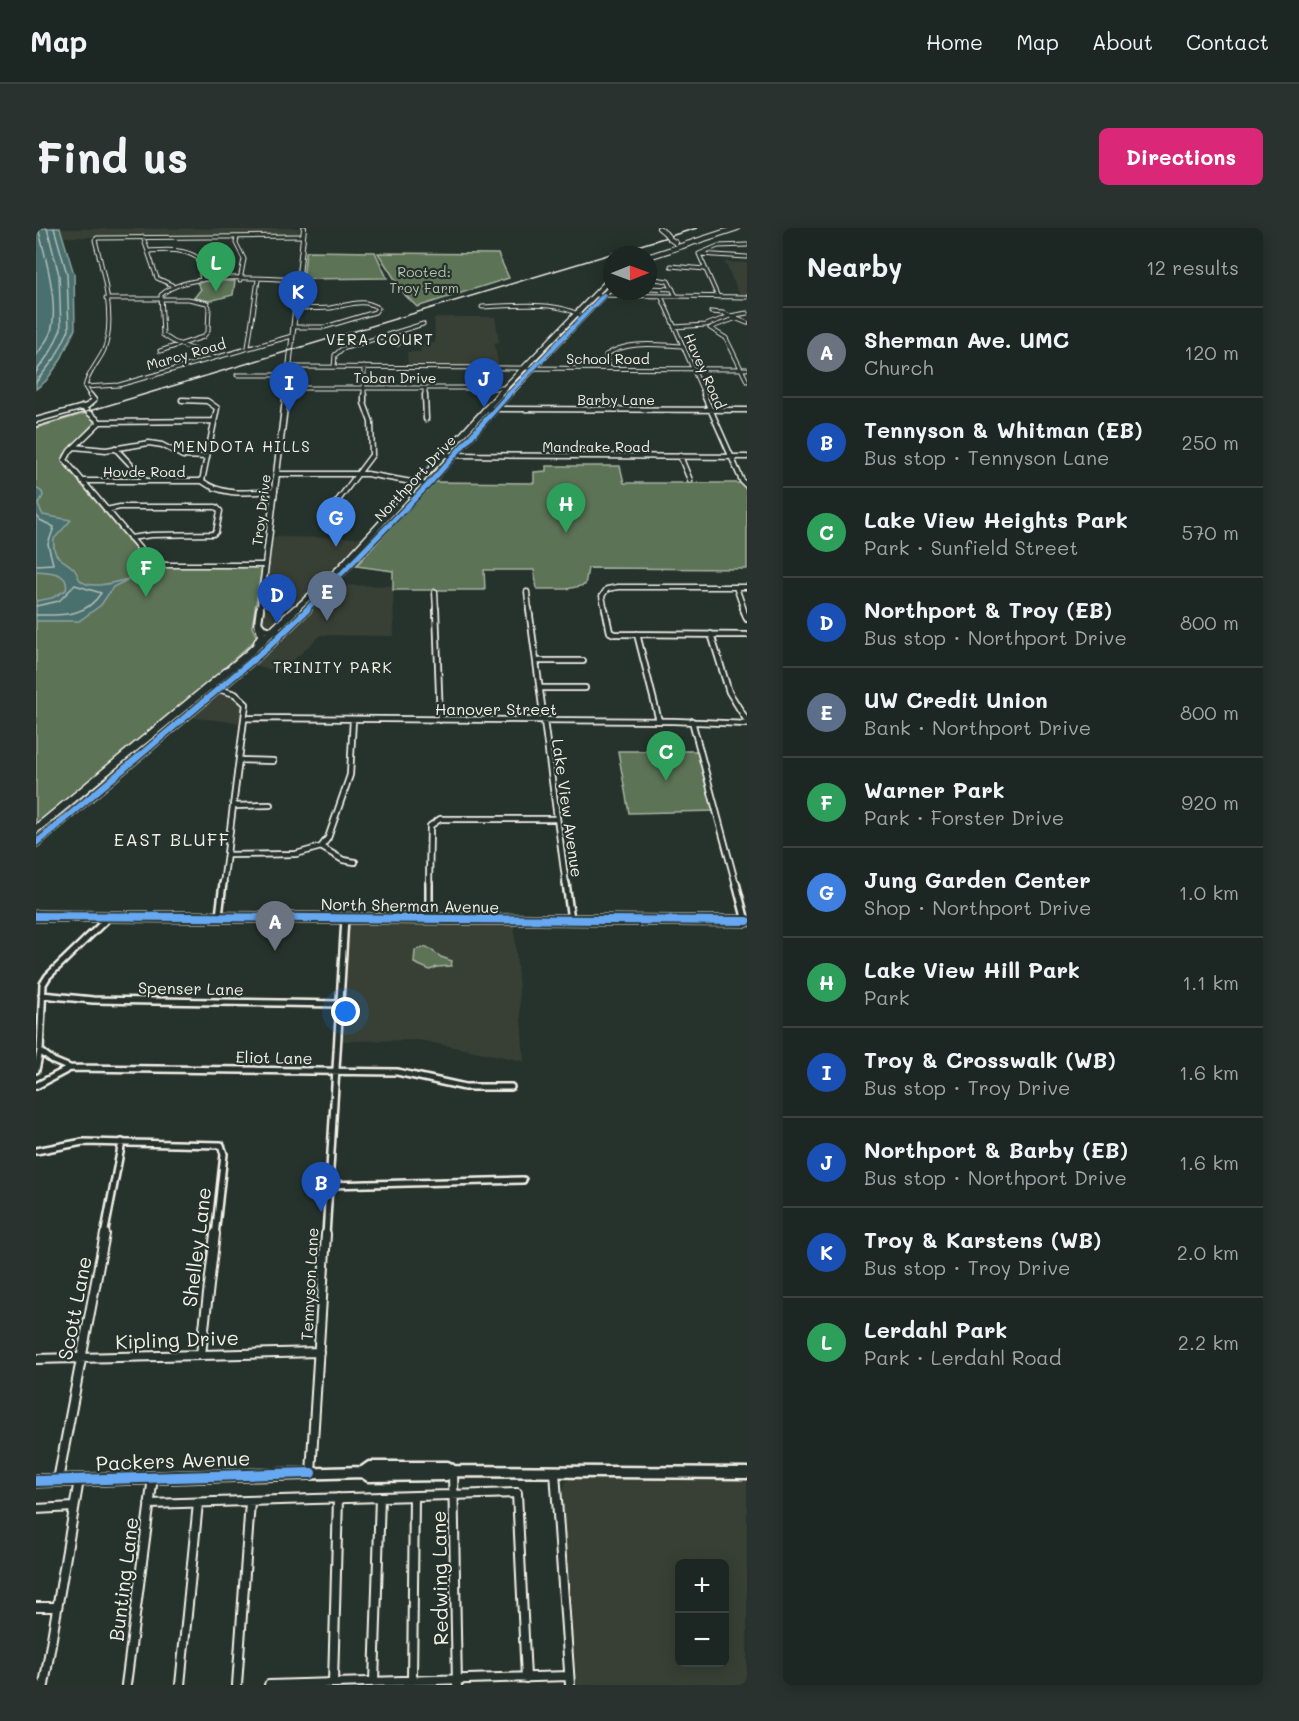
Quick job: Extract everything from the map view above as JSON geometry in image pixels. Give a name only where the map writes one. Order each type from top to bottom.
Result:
[{"type":"main road","points":[[657,250],[725,228]]},
{"type":"main road","points":[[657,254],[737,228]]},
{"type":"main road","points":[[657,252],[676,243],[715,235]]},
{"type":"main road","name":"Northport Drive","points":[[36,843],[214,688],[236,664],[333,574],[504,388],[603,287]]},
{"type":"main road","name":"Northport Drive","points":[[36,829],[283,633],[428,484],[532,368],[603,296]]},
{"type":"main road","points":[[316,601],[322,590],[335,577],[333,574]]},
{"type":"main road","points":[[247,655],[262,637],[258,623]]},
{"type":"street","name":"Troy Drive","points":[[258,623],[278,474],[304,228]]},
{"type":"street","points":[[659,228],[676,243]]},
{"type":"street","points":[[36,420],[82,407],[94,400],[85,387],[87,377],[104,350],[109,321],[107,285],[102,272],[102,261],[97,251],[95,240],[97,238],[303,236]]},
{"type":"street","points":[[143,237],[157,278],[172,285]]},
{"type":"street","points":[[237,237],[236,243],[244,259],[240,280]]},
{"type":"street","points":[[699,254],[718,246],[747,245]]},
{"type":"street","points":[[148,251],[173,250],[194,254],[198,258],[202,280]]},
{"type":"street","points":[[699,254],[747,257]]},
{"type":"street","points":[[699,254],[718,297]]},
{"type":"street","points":[[671,266],[705,269]]},
{"type":"street","points":[[657,279],[668,281],[676,296]]},
{"type":"street","points":[[213,357],[164,335],[162,291],[172,285],[202,280],[298,280]]},
{"type":"street","points":[[248,347],[258,280]]},
{"type":"street","points":[[657,288],[673,289]]},
{"type":"street","points":[[595,295],[603,295]]},
{"type":"street","points":[[657,295],[747,297]]},
{"type":"street","name":"Havey Road","points":[[662,296],[742,481],[747,486]]},
{"type":"street","points":[[106,299],[161,298],[204,301],[209,307],[207,333],[202,338],[184,345],[160,351]]},
{"type":"street","points":[[293,327],[325,327],[375,312],[378,308],[372,304],[350,303],[331,308],[295,308]]},
{"type":"street","points":[[482,307],[551,308],[578,312],[582,317]]},
{"type":"street","points":[[711,312],[747,323]]},
{"type":"street","points":[[674,328],[708,326],[747,315]]},
{"type":"street","points":[[708,326],[730,316],[747,315]]},
{"type":"street","points":[[333,367],[335,356],[339,351],[423,324]]},
{"type":"street","points":[[708,326],[726,338],[747,381]]},
{"type":"street","name":"Marcy Road","points":[[85,387],[119,385],[292,336]]},
{"type":"street","points":[[382,336],[398,344]]},
{"type":"street","points":[[609,368],[606,355],[612,349],[631,346],[682,346]]},
{"type":"street","name":"School Road","points":[[289,367],[747,369]]},
{"type":"street","points":[[333,507],[371,457],[371,422],[364,403],[364,367]]},
{"type":"street","points":[[237,375],[288,375]]},
{"type":"street","name":"Toban Drive","points":[[287,388],[504,388]]},
{"type":"street","points":[[425,388],[426,419]]},
{"type":"street","points":[[182,400],[195,399],[212,403],[217,408],[202,481]]},
{"type":"street","points":[[82,407],[100,423]]},
{"type":"street","name":"Barby Lane","points":[[485,409],[747,410]]},
{"type":"street","points":[[214,421],[100,423],[74,447],[65,460],[150,561],[158,564],[266,565]]},
{"type":"street","points":[[74,447],[103,450],[149,443],[162,445],[183,456],[207,457]]},
{"type":"street","points":[[115,448],[146,481]]},
{"type":"street","name":"Mandrake Road","points":[[444,455],[747,457]]},
{"type":"street","points":[[680,456],[690,480]]},
{"type":"street","points":[[278,474],[358,473],[428,484]]},
{"type":"street","name":"Hovde Road","points":[[82,482],[202,481],[222,491],[275,491]]},
{"type":"street","points":[[106,510],[120,507],[217,508],[220,511],[215,532],[209,535],[152,535],[130,538]]},
{"type":"street","points":[[747,587],[621,587],[605,591],[602,596],[611,633],[747,634]]},
{"type":"street","points":[[736,587],[747,620]]},
{"type":"street","points":[[435,592],[440,720]]},
{"type":"street","name":"Lake View Avenue","points":[[527,592],[571,920]]},
{"type":"street","points":[[258,623],[261,628],[283,633]]},
{"type":"street","points":[[637,634],[659,721]]},
{"type":"street","points":[[711,634],[731,696],[747,723]]},
{"type":"street","points":[[536,661],[583,661]]},
{"type":"street","points":[[214,688],[244,699],[246,704],[219,916]]},
{"type":"street","points":[[540,688],[585,688]]},
{"type":"street","name":"Hanover Street","points":[[245,718],[747,723]]},
{"type":"street","points":[[226,855],[296,854],[321,847],[328,838],[350,775],[353,719]]},
{"type":"street","points":[[692,721],[747,921]]},
{"type":"street","points":[[239,760],[273,760]]},
{"type":"street","points":[[233,806],[270,805]]},
{"type":"street","points":[[429,919],[429,826],[433,822],[440,819],[557,819]]},
{"type":"street","points":[[321,847],[343,860],[355,862]]},
{"type":"street","points":[[36,1070],[40,1051],[43,984],[48,976],[110,915]]},
{"type":"street","name":"North Sherman Avenue","points":[[36,916],[747,921]]},
{"type":"street","name":"Tennyson Lane","points":[[311,1473],[345,918]]},
{"type":"street","name":"Spenser Lane","points":[[42,995],[93,1000],[340,1004]]},
{"type":"street","name":"Eliot Lane","points":[[40,1051],[53,1061],[70,1068],[397,1072],[465,1087],[511,1087]]},
{"type":"street","points":[[36,1086],[70,1068]]},
{"type":"street","points":[[36,1151],[83,1142],[122,1142]]},
{"type":"street","name":"Shelley Lane","points":[[122,1142],[221,1145],[224,1154],[201,1354]]},
{"type":"street","name":"Scott Lane","points":[[58,1480],[122,1142]]},
{"type":"street","points":[[329,1185],[522,1180]]},
{"type":"street","name":"Kipling Drive","points":[[36,1359],[319,1352]]},
{"type":"street","name":"Packers Avenue","points":[[36,1481],[363,1472],[369,1476],[446,1475],[453,1471],[747,1473]]},
{"type":"street","name":"Redwing Lane","points":[[453,1471],[457,1682]]},
{"type":"street","points":[[268,1685],[457,1682],[526,1678],[569,1680],[555,1472]]},
{"type":"street","name":"Bunting Lane","points":[[126,1685],[153,1477]]},
{"type":"street","points":[[44,1685],[79,1479]]},
{"type":"street","points":[[149,1504],[517,1493],[526,1678]]},
{"type":"street","points":[[374,1682],[380,1497]]},
{"type":"street","points":[[412,1681],[414,1497]]},
{"type":"street","points":[[333,1683],[339,1498]]},
{"type":"street","points":[[237,1685],[249,1502]]},
{"type":"street","points":[[180,1685],[198,1503]]},
{"type":"street","points":[[36,1509],[74,1508]]},
{"type":"street","points":[[36,1607],[57,1607]]},
{"type":"shaded area","points":[[299,228],[298,235],[91,237],[64,237],[60,229]]},
{"type":"shaded area","points":[[725,262],[747,263],[747,296],[740,296]]},
{"type":"shaded area","points":[[495,317],[499,342],[494,343],[499,368],[408,368],[407,352],[421,352],[420,344],[435,343],[434,318]]},
{"type":"shaded area","points":[[269,537],[368,538],[273,631],[259,626]]},
{"type":"shaded area","points":[[332,585],[393,586],[394,636],[321,635],[280,672],[249,664]]},
{"type":"shaded area","points":[[219,690],[244,699],[245,723],[186,717]]},
{"type":"shaded area","points":[[348,920],[514,923],[524,1061],[419,1040],[341,1041]]},
{"type":"shaded area","points":[[572,1477],[747,1478],[747,1685],[577,1685],[562,1504],[565,1483]]},
{"type":"green space","points":[[306,252],[375,252],[387,278],[303,279]]},
{"type":"green space","name":"Rooted: Troy Farm","points":[[378,253],[498,254],[509,278],[417,307],[405,295]]},
{"type":"green space","points":[[196,281],[235,281],[233,295],[209,301],[194,298],[201,289]]},
{"type":"green space","points":[[86,413],[93,418],[94,423],[64,455],[64,464],[147,562],[157,567],[262,567],[252,627],[257,638],[195,695],[36,826],[36,428]]},
{"type":"green space","points":[[546,466],[620,466],[624,483],[744,483],[747,486],[747,569],[588,568],[585,585],[567,589],[537,589],[534,570],[484,570],[485,590],[393,590],[393,571],[356,566],[432,482],[534,483],[534,472],[546,471]]},
{"type":"green space","points":[[618,751],[700,751],[716,811],[629,813]]},
{"type":"green space","points":[[427,947],[441,957],[452,961],[451,966],[430,970],[414,963],[415,950]]},
{"type":"water","points":[[36,228],[60,228],[74,274],[75,329],[60,361],[46,381],[36,389]]},
{"type":"water","points":[[36,488],[42,492],[43,496],[38,505],[43,515],[71,520],[54,539],[54,550],[58,557],[74,569],[80,580],[90,585],[97,585],[131,578],[113,587],[101,605],[79,621],[36,621],[36,601],[52,598],[66,590],[66,584],[62,576],[36,571]]},
{"type":"railway","points":[[36,427],[697,228]]},
{"type":"cycle path","points":[[36,843],[266,649],[342,576],[428,485],[530,370],[603,296]]},
{"type":"cycle path","points":[[36,916],[747,921]]},
{"type":"cycle path","points":[[36,1481],[311,1473]]},
{"type":"place","name":"Lerdahl Park","points":[[216,292]]},
{"type":"place","name":"Troy & Karstens (WB)","points":[[298,321]]},
{"type":"place","name":"Northport & Barby (EB)","points":[[484,408]]},
{"type":"place","name":"Troy & Crosswalk (WB)","points":[[289,412]]},
{"type":"place","name":"Lake View Hill Park","points":[[566,533]]},
{"type":"place","name":"Jung Garden Center","points":[[336,547]]},
{"type":"place","name":"Warner Park","points":[[146,597]]},
{"type":"place","name":"UW Credit Union","points":[[327,621]]},
{"type":"place","name":"Northport & Troy (EB)","points":[[277,624]]},
{"type":"place","name":"Lake View Heights Park","points":[[666,781]]},
{"type":"place","name":"Sherman Ave. UMC","points":[[275,951]]},
{"type":"place","name":"Tennyson & Whitman (EB)","points":[[321,1212]]},
{"type":"district","name":"VERA COURT","points":[[380,339]]},
{"type":"district","name":"MENDOTA HILLS","points":[[242,446]]},
{"type":"district","name":"TRINITY PARK","points":[[333,667]]},
{"type":"district","name":"EAST BLUFF","points":[[172,839]]}]
